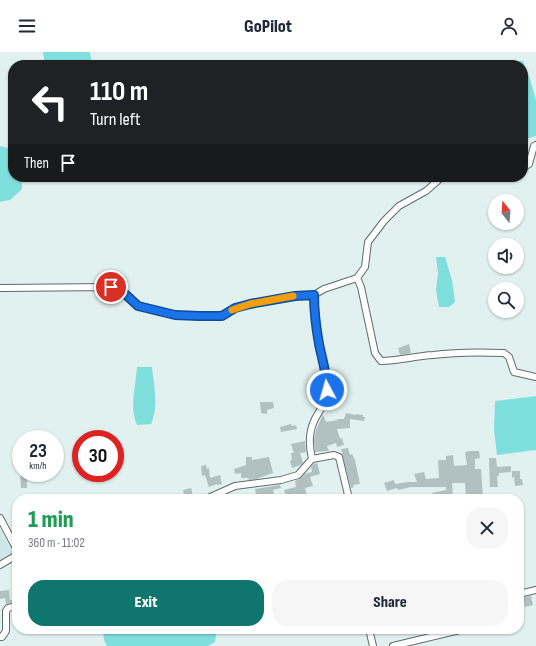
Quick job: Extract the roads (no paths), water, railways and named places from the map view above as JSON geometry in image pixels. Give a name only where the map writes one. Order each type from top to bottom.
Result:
[{"type":"street","points":[[528,165],[534,146],[536,145]]},
{"type":"street","points":[[0,288],[111,287],[124,293],[138,306],[175,315],[199,316],[222,316],[235,308],[250,304],[295,296],[314,295],[324,289],[357,278],[365,267],[368,242],[384,221],[399,206],[426,191],[436,182]]},
{"type":"street","points":[[357,278],[361,287],[375,353],[380,361],[395,361],[433,354],[504,353],[509,357],[514,372],[536,377]]},
{"type":"street","points":[[312,459],[309,435],[312,423],[327,400],[327,380],[314,313],[314,295]]},
{"type":"street","points":[[217,494],[235,486],[281,480],[298,475],[312,459],[334,455],[339,457],[348,494]]},
{"type":"street","points":[[0,518],[12,536]]},
{"type":"street","points":[[0,565],[12,558]]},
{"type":"street","points":[[524,593],[536,590]]},
{"type":"street","points":[[0,637],[2,637],[6,631],[6,611],[8,608],[12,607]]},
{"type":"street","points":[[370,634],[373,646]]},
{"type":"street","points":[[393,646],[443,634]]},
{"type":"water","points":[[43,52],[90,52],[91,60],[44,60]]},
{"type":"water","points":[[528,74],[536,100],[536,136],[528,138]]},
{"type":"water","points":[[0,146],[8,148],[8,182],[21,182],[22,189],[10,200],[0,202]]},
{"type":"water","points":[[436,257],[445,257],[452,280],[455,302],[449,307],[439,307],[436,290],[438,274]]},
{"type":"water","points":[[137,367],[152,367],[155,389],[155,410],[151,424],[137,425],[133,412]]},
{"type":"water","points":[[536,396],[536,450],[497,455],[494,430],[495,401]]},
{"type":"water","points":[[103,634],[216,634],[215,642],[208,646],[107,646]]}]
